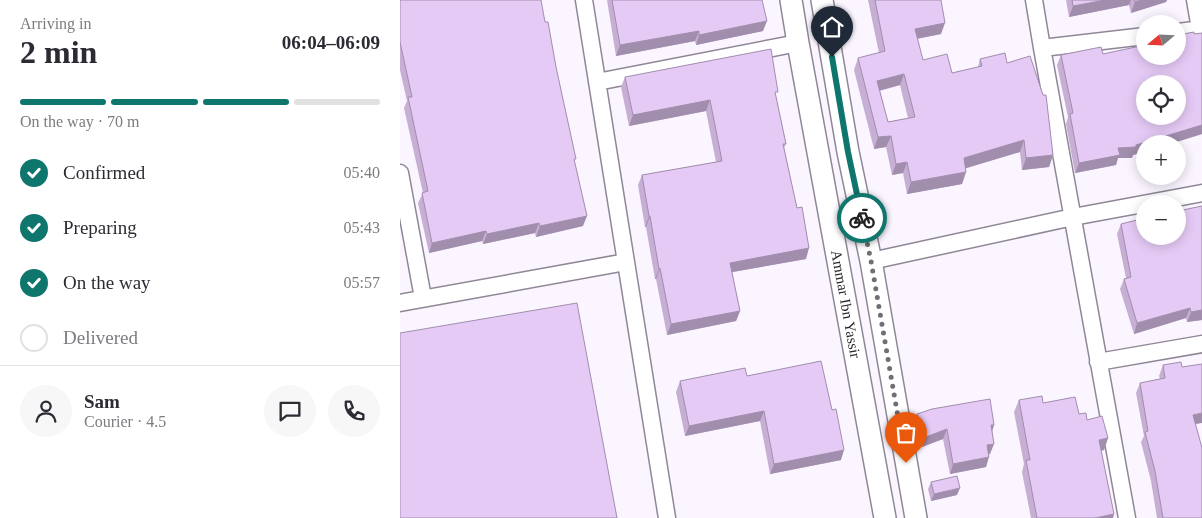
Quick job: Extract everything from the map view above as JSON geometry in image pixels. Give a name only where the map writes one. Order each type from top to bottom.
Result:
[{"type":"street","points":[[584,0],[667,518]]},
{"type":"street","name":"Ammar Ibn Yassir","points":[[791,0],[886,518]]},
{"type":"street","points":[[822,0],[848,152],[871,261],[916,518]]},
{"type":"street","points":[[1034,0],[1127,518]]},
{"type":"street","points":[[1186,31],[1201,29],[1195,0]]},
{"type":"street","points":[[1042,48],[1136,37]]},
{"type":"street","points":[[597,82],[798,43]]},
{"type":"street","points":[[400,173],[423,298]]},
{"type":"street","points":[[871,261],[1072,216],[1202,193]]},
{"type":"street","points":[[400,302],[626,262]]},
{"type":"street","points":[[1098,362],[1202,344]]},
{"type":"building","points":[[400,0],[541,0],[545,22],[548,22],[576,159],[574,159],[587,216],[540,226],[539,223],[487,234],[486,231],[432,243],[422,193],[428,191],[408,97],[412,97],[400,42]]},
{"type":"building","points":[[612,0],[762,0],[767,21],[699,35],[699,31],[620,45]]},
{"type":"building","points":[[875,0],[941,0],[945,23],[915,29],[923,60],[947,54],[952,73],[982,66],[980,59],[1005,53],[1007,63],[1030,56],[1043,95],[1046,95],[1053,155],[1026,158],[1024,140],[964,158],[966,172],[911,182],[907,162],[896,164],[891,136],[878,137],[858,58],[885,51]],"holes":[[[904,74],[915,117],[888,122],[877,81]]]},
{"type":"building","points":[[1072,0],[1105,0],[1073,6]]},
{"type":"building","points":[[1202,33],[1202,125],[1169,135],[1136,135],[1136,147],[1118,148],[1120,155],[1079,163],[1070,114],[1073,113],[1061,55],[1101,47],[1103,54],[1136,47],[1136,65],[1186,65],[1186,34]]},
{"type":"building","points":[[771,49],[778,92],[775,92],[786,144],[783,144],[797,208],[802,207],[809,248],[730,263],[740,311],[671,324],[642,175],[722,161],[710,100],[633,115],[625,77]]},
{"type":"building","points":[[1202,206],[1202,310],[1191,312],[1190,308],[1137,323],[1124,279],[1131,277],[1121,224],[1136,220],[1136,245],[1186,245],[1186,209]]},
{"type":"building","points":[[577,303],[617,518],[400,518],[400,333]]},
{"type":"building","points":[[821,361],[832,410],[836,409],[844,450],[774,464],[764,411],[689,426],[680,381],[745,368],[747,376]]},
{"type":"building","points":[[1181,362],[1182,367],[1202,364],[1202,413],[1193,415],[1202,448],[1202,518],[1163,518],[1155,471],[1145,432],[1148,431],[1140,383],[1165,378],[1163,365]]},
{"type":"building","points":[[1042,396],[1043,403],[1075,397],[1079,414],[1086,413],[1087,420],[1102,416],[1108,438],[1099,440],[1114,514],[1095,518],[1037,518],[1026,460],[1030,460],[1019,400]]},
{"type":"building","points":[[990,399],[994,425],[991,425],[994,444],[987,445],[989,457],[953,464],[947,429],[926,437],[917,414],[932,409]]},
{"type":"building","points":[[957,476],[960,488],[934,494],[931,482]]},
{"type":"way so far","points":[[862,218],[906,463]]},
{"type":"route","points":[[832,57],[848,152],[862,218]]}]
